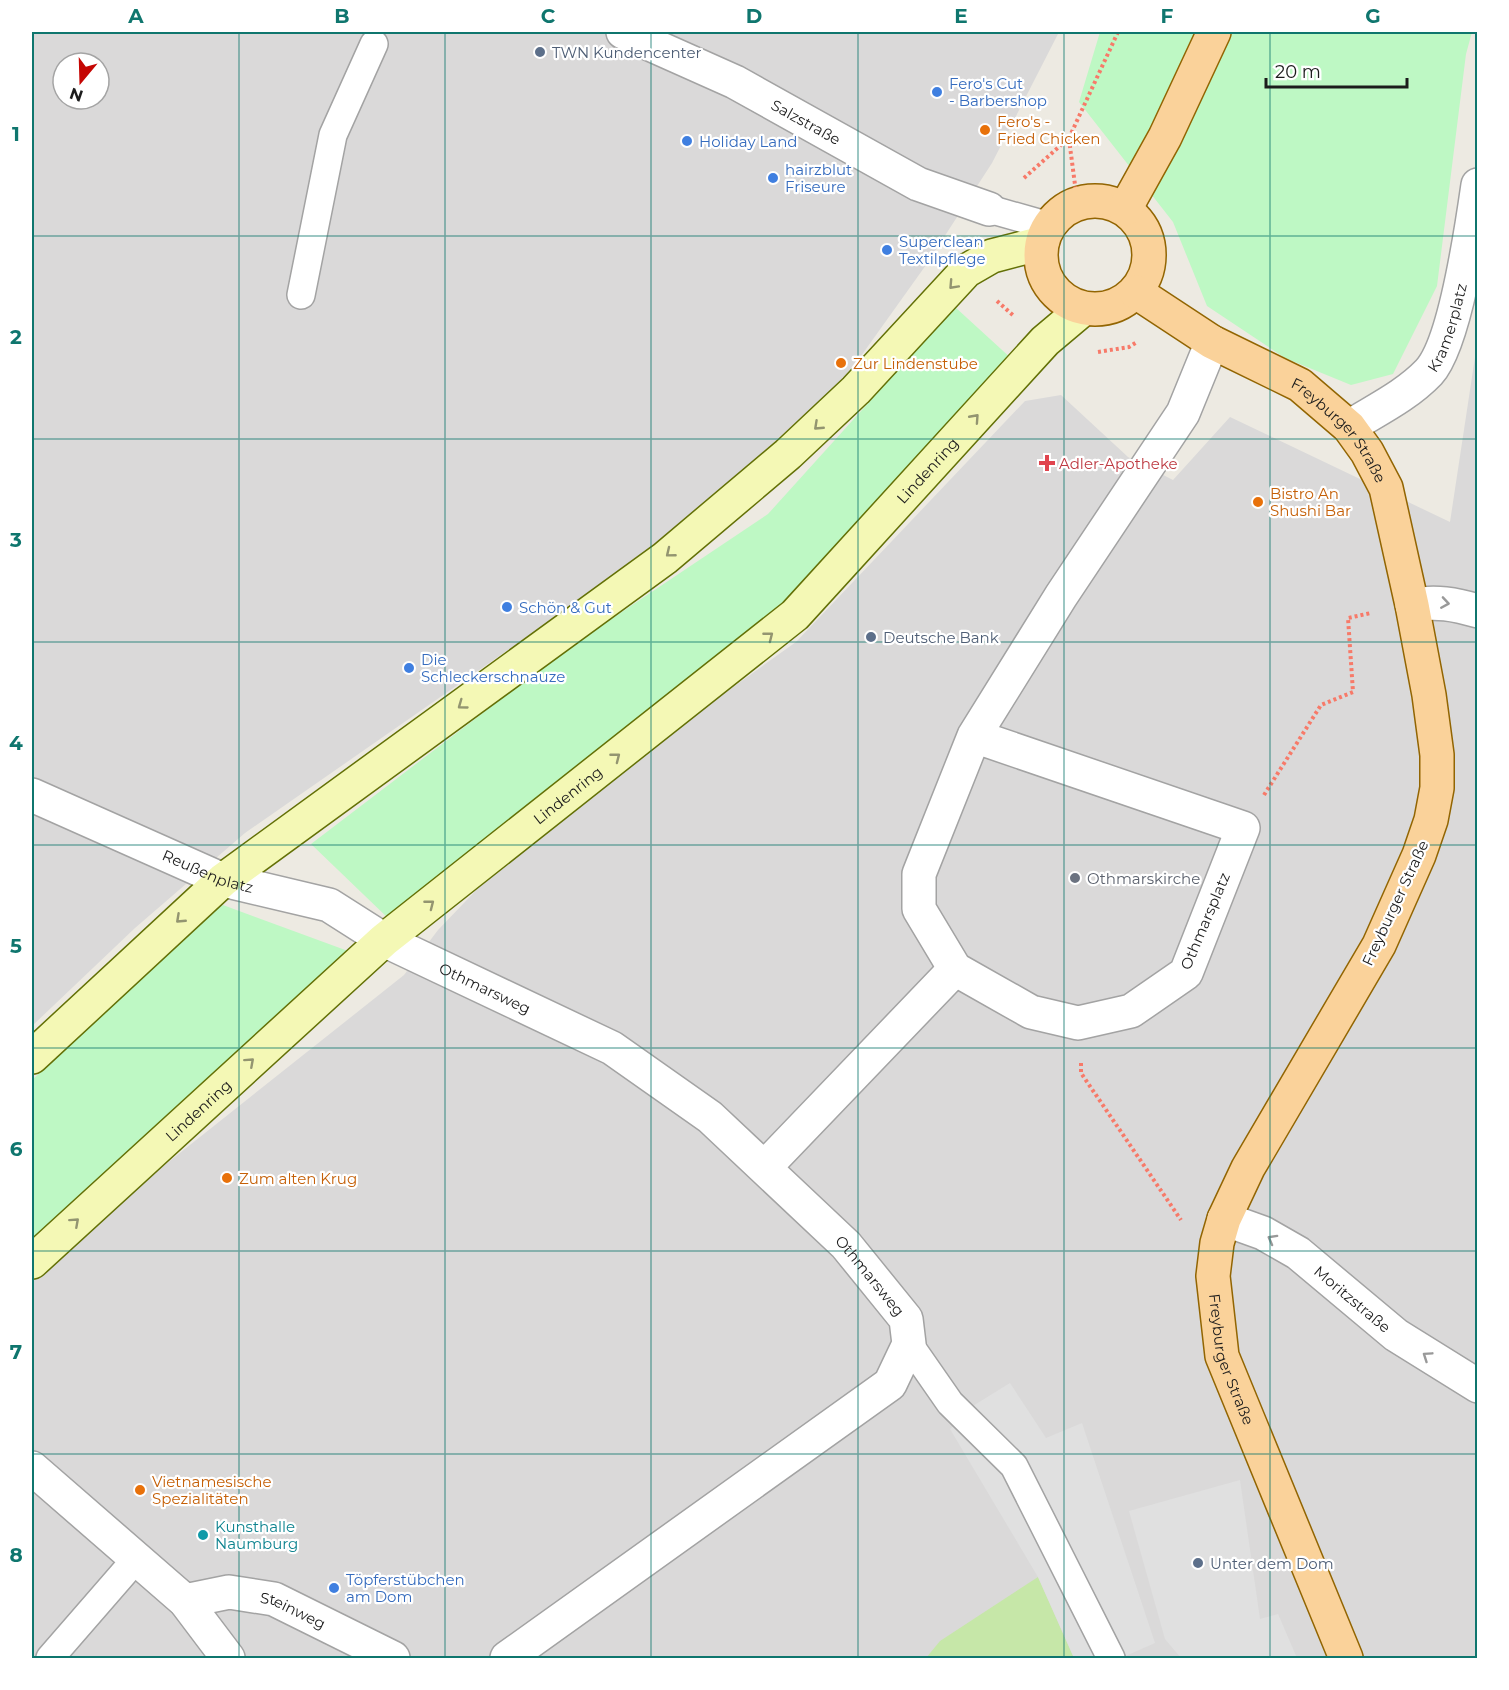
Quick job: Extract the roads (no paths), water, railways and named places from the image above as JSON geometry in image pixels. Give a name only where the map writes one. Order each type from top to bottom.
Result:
[{"type":"main road","points":[[1125,209],[1165,137],[1214,32]]},
{"type":"main road","points":[[1094,200],[1125,209],[1137,220],[1146,235],[1150,251],[1145,278],[1136,292],[1116,307],[1083,309],[1067,303],[1054,291],[1045,277],[1041,260],[1045,235],[1061,212],[1077,204],[1094,200]]},
{"type":"main road","points":[[32,1057],[223,879],[665,558],[788,454],[848,398],[966,271],[992,256],[1045,235]]},
{"type":"main road","name":"Freyburger Straße","points":[[1136,292],[1212,342],[1300,384],[1349,427],[1367,452],[1386,488],[1412,605],[1437,755],[1437,788],[1431,820],[1419,855],[1379,945],[1248,1168],[1220,1231],[1213,1276],[1222,1356],[1346,1659]]},
{"type":"main road","name":"Lindenring","points":[[32,1262],[384,940],[795,615],[1045,341],[1083,309]]},
{"type":"street","name":"Salzstraße","points":[[622,32],[735,82],[918,184],[989,209]]},
{"type":"street","name":"Kramerplatz","points":[[1349,427],[1402,396],[1430,371],[1446,341],[1471,239],[1478,185]]},
{"type":"street","name":"Othmarsplatz","points":[[974,736],[1243,828],[1186,973],[1131,1011],[1078,1023],[1031,1012],[955,969],[919,909],[918,874],[974,736],[1061,596],[1182,412],[1212,342]]},
{"type":"street","points":[[1412,605],[1433,601],[1478,611]]},
{"type":"street","name":"Reußenplatz","points":[[32,795],[223,879],[329,904],[384,940]]},
{"type":"street","name":"Othmarsweg","points":[[384,940],[612,1048],[710,1117],[846,1245],[906,1319],[909,1344]]},
{"type":"street","points":[[765,1167],[955,969]]},
{"type":"street","name":"Moritzstraße","points":[[1220,1231],[1263,1233],[1298,1253],[1396,1335],[1478,1386]]},
{"type":"street","points":[[507,1659],[890,1384],[909,1344]]},
{"type":"street","points":[[32,1468],[185,1601],[228,1659]]},
{"type":"street","name":"Steinweg","points":[[185,1601],[229,1592],[274,1599],[393,1659]]},
{"type":"lane","points":[[301,295],[333,135],[374,44]]},
{"type":"lane","points":[[989,209],[1045,235]]},
{"type":"lane","points":[[909,1344],[950,1403],[1014,1466],[1111,1659]]},
{"type":"lane","points":[[50,1659],[136,1559]]},
{"type":"place","name":"TWN Kundencenter","points":[[540,52]]},
{"type":"place","name":"Fero's Cut - Barbershop","points":[[937,92]]},
{"type":"place","name":"Fero's - Fried Chicken","points":[[985,130]]},
{"type":"place","name":"Holiday Land","points":[[687,141]]},
{"type":"place","name":"hairzblut Friseure","points":[[773,178]]},
{"type":"place","name":"Superclean Textilpflege","points":[[887,250]]},
{"type":"place","name":"Zur Lindenstube","points":[[841,363]]},
{"type":"place","name":"Adler-Apotheke","points":[[1047,463]]},
{"type":"place","name":"Bistro An Shushi Bar","points":[[1258,502]]},
{"type":"place","name":"Schön & Gut","points":[[507,607]]},
{"type":"place","name":"Deutsche Bank","points":[[871,637]]},
{"type":"place","name":"Die Schleckerschnauze","points":[[409,668]]},
{"type":"place","name":"Othmarskirche","points":[[1075,878]]},
{"type":"place","name":"Zum alten Krug","points":[[227,1178]]},
{"type":"place","name":"Vietnamesische Spezialitäten","points":[[140,1490]]},
{"type":"place","name":"Kunsthalle Naumburg","points":[[203,1535]]},
{"type":"place","name":"Unter dem Dom","points":[[1198,1563]]},
{"type":"place","name":"Töpferstübchen am Dom","points":[[334,1588]]}]
